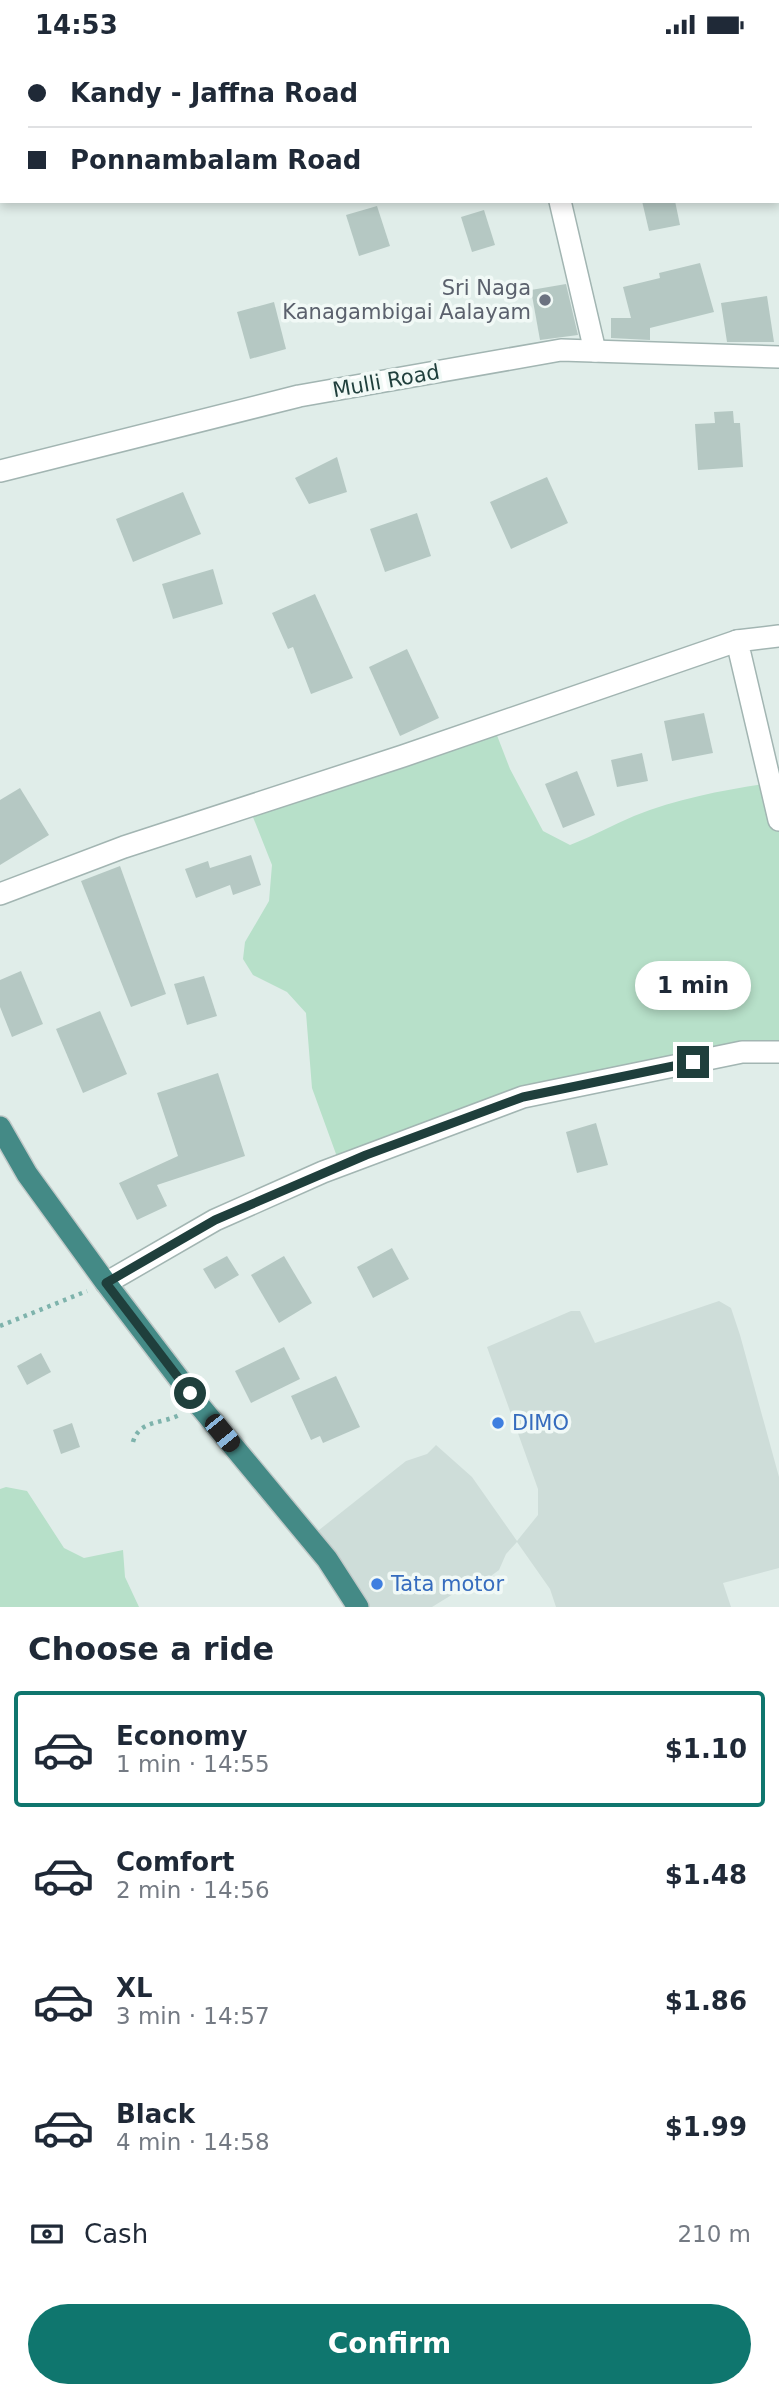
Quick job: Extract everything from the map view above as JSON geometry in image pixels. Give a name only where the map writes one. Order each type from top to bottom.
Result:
[{"type":"highway","points":[[0,1127],[27,1174],[106,1283],[199,1405],[327,1559],[358,1607]]},
{"type":"street","points":[[560,203],[595,351]]},
{"type":"street","name":"Mulli Road","points":[[0,471],[299,395],[561,350],[779,357]]},
{"type":"street","points":[[0,894],[124,847],[403,756],[737,641],[779,636]]},
{"type":"street","points":[[737,641],[779,820]]},
{"type":"street","points":[[106,1283],[215,1220],[323,1172],[523,1097],[742,1052],[779,1052]]},
{"type":"path","points":[[0,1327],[106,1283]]},
{"type":"path","points":[[133,1442],[136,1433],[144,1425],[169,1420],[199,1405]]},
{"type":"shaded area","points":[[719,1301],[731,1308],[779,1477],[779,1568],[723,1583],[731,1607],[556,1607],[550,1589],[517,1542],[506,1554],[499,1570],[480,1584],[458,1591],[432,1607],[358,1607],[309,1538],[406,1461],[427,1454],[436,1445],[472,1477],[517,1541],[538,1515],[538,1489],[487,1347],[571,1311],[580,1311],[595,1343]]},
{"type":"green space","points":[[493,725],[510,769],[543,831],[570,845],[667,804],[770,783],[779,820],[779,1052],[523,1097],[340,1165],[312,1088],[306,1013],[287,992],[253,975],[243,959],[245,942],[269,901],[272,865],[249,807]]},
{"type":"green space","points":[[6,1487],[27,1491],[64,1548],[84,1558],[123,1550],[125,1577],[139,1607],[0,1607],[0,1489]]},
{"type":"building","points":[[642,203],[675,203],[680,225],[649,231]]},
{"type":"building","points":[[377,206],[390,246],[359,256],[346,215]]},
{"type":"building","points":[[484,210],[495,245],[472,252],[461,217]]},
{"type":"building","points":[[700,263],[714,312],[650,328],[650,340],[611,338],[611,318],[631,318],[623,287],[660,278],[659,273]]},
{"type":"building","points":[[566,284],[578,335],[540,340],[531,290]]},
{"type":"building","points":[[767,296],[774,342],[727,342],[721,303]]},
{"type":"building","points":[[274,302],[286,349],[250,359],[237,312]]},
{"type":"building","points":[[733,411],[734,423],[740,423],[743,467],[698,470],[695,424],[715,423],[714,412]]},
{"type":"building","points":[[337,457],[347,492],[309,504],[295,478]]},
{"type":"building","points":[[547,477],[568,523],[511,549],[490,502]]},
{"type":"building","points":[[183,492],[201,534],[133,562],[116,519]]},
{"type":"building","points":[[417,513],[431,556],[385,572],[370,529]]},
{"type":"building","points":[[213,569],[223,604],[173,619],[162,584]]},
{"type":"building","points":[[315,594],[353,678],[311,694],[293,647],[288,649],[272,613]]},
{"type":"building","points":[[407,649],[439,718],[400,736],[369,667]]},
{"type":"building","points":[[704,713],[713,753],[672,761],[664,721]]},
{"type":"building","points":[[642,753],[648,781],[617,787],[611,760]]},
{"type":"building","points":[[577,771],[595,815],[563,828],[545,784]]},
{"type":"building","points":[[20,788],[49,835],[0,865],[0,800]]},
{"type":"building","points":[[251,855],[261,885],[233,895],[230,885],[196,898],[185,869],[208,861],[210,868]]},
{"type":"building","points":[[120,866],[166,994],[131,1007],[81,881]]},
{"type":"building","points":[[21,971],[43,1024],[12,1037],[0,1007],[0,980]]},
{"type":"building","points":[[204,976],[217,1016],[187,1025],[174,984]]},
{"type":"building","points":[[100,1011],[127,1074],[83,1093],[56,1029]]},
{"type":"building","points":[[218,1073],[245,1156],[157,1185],[167,1206],[137,1220],[119,1183],[178,1156],[157,1093]]},
{"type":"building","points":[[596,1123],[608,1165],[577,1173],[566,1132]]},
{"type":"building","points":[[392,1248],[409,1279],[373,1298],[357,1267]]},
{"type":"building","points":[[227,1256],[239,1275],[215,1289],[203,1269]]},
{"type":"building","points":[[284,1256],[312,1303],[279,1323],[251,1275]]},
{"type":"building","points":[[284,1347],[300,1379],[251,1403],[235,1371]]},
{"type":"building","points":[[41,1353],[51,1372],[27,1385],[17,1366]]},
{"type":"building","points":[[336,1376],[360,1427],[323,1443],[320,1436],[311,1440],[291,1396]]},
{"type":"building","points":[[72,1423],[80,1447],[61,1454],[53,1430]]},
{"type":"place","name":"Sri Naga Kanagambigai Aalayam","points":[[545,300]]},
{"type":"place","name":"DIMO","points":[[498,1423]]},
{"type":"place","name":"Tata motor","points":[[377,1584]]},
{"type":"route","points":[[190,1393],[106,1283],[215,1220],[366,1155],[523,1097],[693,1062]]}]
